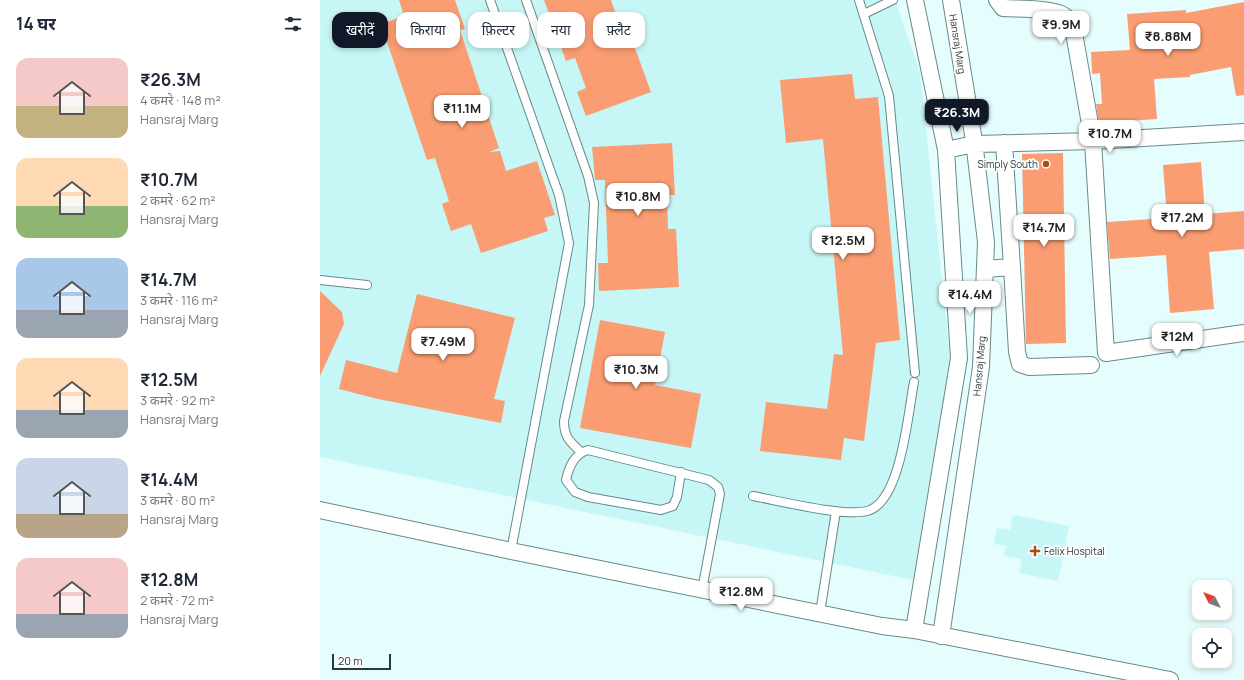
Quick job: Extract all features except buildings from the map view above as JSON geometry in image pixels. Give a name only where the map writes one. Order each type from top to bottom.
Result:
[{"type":"street","name":"Hansraj Marg","points":[[914,0],[946,150],[959,358],[914,630]]},
{"type":"street","name":"Hansraj Marg","points":[[941,636],[980,367],[986,242],[974,144],[951,0]]},
{"type":"street","points":[[997,0],[1003,8],[1062,14],[1069,20],[1073,27],[1093,140],[1106,353],[1244,333]]},
{"type":"street","points":[[946,150],[974,144],[1093,140],[1244,132]]},
{"type":"street","points":[[1004,143],[1017,352],[1020,364],[1029,367],[1092,365]]},
{"type":"street","points":[[985,269],[1012,267]]},
{"type":"street","points":[[320,510],[702,590],[882,626],[914,630],[1170,680]]},
{"type":"lane","points":[[490,0],[559,195],[569,243],[510,551]]},
{"type":"lane","points":[[526,0],[588,176],[594,203],[589,305],[564,421],[564,431],[567,439],[582,452]]},
{"type":"lane","points":[[859,0],[889,96],[915,372]]},
{"type":"lane","points":[[864,14],[893,0]]},
{"type":"lane","points":[[320,280],[367,285]]},
{"type":"lane","points":[[753,496],[836,511],[868,511],[878,506],[886,496],[897,475],[914,382]]},
{"type":"lane","points":[[681,472],[677,497],[673,506],[660,510],[588,496],[575,492],[566,480],[569,467],[582,452],[595,451],[681,472],[710,480],[718,487],[720,494],[702,590]]},
{"type":"lane","points":[[820,613],[836,511]]},
{"type":"shaded area","points":[[320,0],[895,0],[920,72],[952,375],[913,580],[320,457]]},
{"type":"shaded area","name":"Felix Hospital","points":[[1013,515],[1069,526],[1058,581],[1019,573],[1022,559],[1004,556],[1006,546],[994,544],[997,528],[1010,530]]},
{"type":"place","name":"Simply South","points":[[1046,164]]},
{"type":"place","name":"Felix Hospital","points":[[1035,551]]}]
